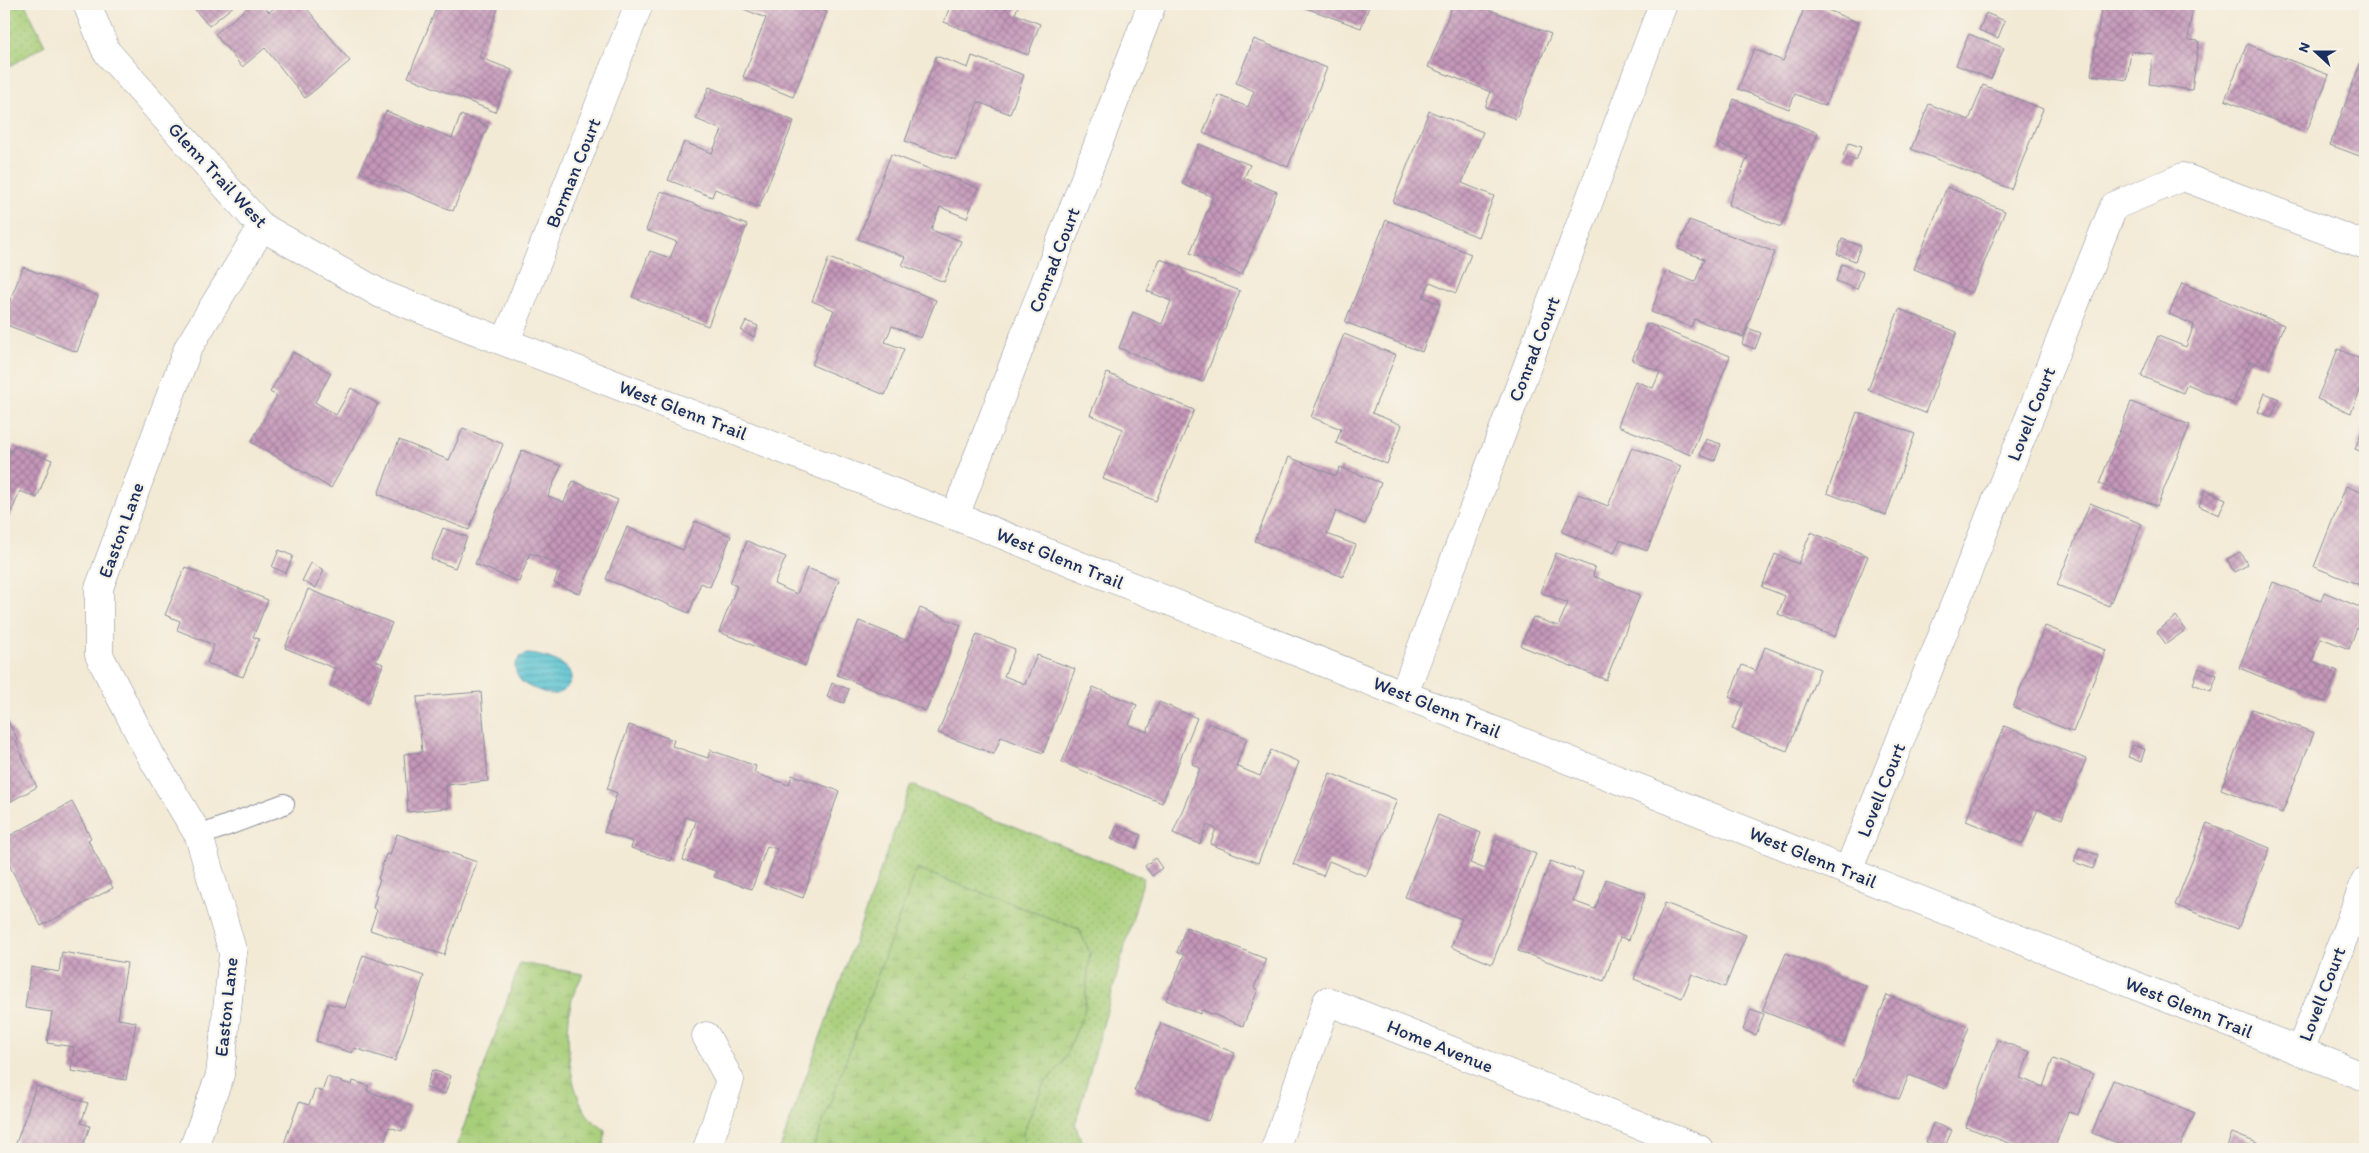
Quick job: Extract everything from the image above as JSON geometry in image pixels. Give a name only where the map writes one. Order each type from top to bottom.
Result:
[{"type":"street","name":"Glenn Trail West","points":[[87,4],[106,51],[262,227],[380,294],[506,342]]},
{"type":"street","name":"Borman Court","points":[[506,342],[639,4]]},
{"type":"street","name":"Conrad Court","points":[[954,516],[1152,4]]},
{"type":"street","name":"Conrad Court","points":[[1404,694],[1663,4]]},
{"type":"street","name":"Lovell Court","points":[[1848,871],[2114,206],[2183,177],[2365,245]]},
{"type":"street","name":"Easton Lane","points":[[193,1149],[220,1075],[233,953],[199,836],[151,756],[99,655],[99,588],[188,348],[262,227]]},
{"type":"street","name":"West Glenn Trail","points":[[506,342],[954,516],[2365,1077]]},
{"type":"street","name":"Lovell Court","points":[[2300,1051],[2365,882]]},
{"type":"street","name":"Home Avenue","points":[[1275,1149],[1327,1001],[1699,1149]]},
{"type":"street","points":[[706,1036],[730,1080],[707,1149]]},
{"type":"lane","points":[[199,836],[284,804]]},
{"type":"green space","points":[[4,4],[25,4],[45,45],[4,70]]},
{"type":"green space","points":[[911,785],[1144,878],[1075,1125],[1082,1141],[1091,1149],[780,1149]]},
{"type":"green space","points":[[917,869],[1079,929],[1090,953],[1084,1013],[1062,1064],[1043,1085],[1023,1133],[1024,1149],[813,1149]]},
{"type":"green space","points":[[520,963],[583,974],[573,996],[570,1012],[568,1044],[570,1061],[577,1093],[583,1107],[592,1120],[605,1130],[604,1149],[456,1149]]},
{"type":"water","points":[[527,654],[550,659],[565,667],[570,672],[571,679],[568,686],[561,693],[552,694],[532,688],[522,682],[518,677],[515,665],[520,657]]},
{"type":"building","points":[[190,4],[236,4],[209,26]]},
{"type":"building","points":[[252,4],[262,4],[269,12],[279,4],[303,4],[350,61],[305,98],[265,48],[242,67],[215,34]]},
{"type":"building","points":[[438,4],[492,4],[499,6],[479,57],[512,70],[495,112],[408,77]]},
{"type":"building","points":[[737,4],[807,4],[827,12],[793,97],[743,77],[766,18],[736,6]]},
{"type":"building","points":[[951,4],[1019,4],[1015,14],[1040,24],[1028,55],[944,22]]},
{"type":"building","points":[[1295,4],[1370,4],[1361,28]]},
{"type":"building","points":[[1453,4],[1475,4],[1551,34],[1516,119],[1485,107],[1491,92],[1428,67]]},
{"type":"building","points":[[1806,4],[1813,4],[1859,23],[1825,106],[1795,94],[1789,109],[1738,89],[1754,49],[1783,61]]},
{"type":"building","points":[[2102,4],[2193,4],[2188,40],[2199,41],[2192,90],[2149,84],[2153,54],[2131,51],[2127,80],[2091,75]]},
{"type":"building","points":[[1986,13],[2005,21],[1998,38],[1979,30]]},
{"type":"building","points":[[1969,34],[2004,48],[1991,79],[1956,65]]},
{"type":"building","points":[[1254,39],[1327,68],[1288,167],[1203,133],[1218,95],[1248,107],[1254,91],[1236,83]]},
{"type":"building","points":[[2247,44],[2329,75],[2306,133],[2225,100]]},
{"type":"building","points":[[936,56],[968,68],[972,56],[1024,75],[1010,114],[978,102],[956,160],[905,141]]},
{"type":"building","points":[[2361,61],[2365,63],[2365,158],[2330,145]]},
{"type":"building","points":[[1983,85],[2043,109],[2011,189],[1911,149],[1929,104],[1969,120]]},
{"type":"building","points":[[709,87],[794,121],[759,207],[715,189],[712,197],[668,180],[684,142],[712,153],[722,130],[696,119]]},
{"type":"building","points":[[1734,99],[1818,133],[1781,227],[1728,205],[1748,156],[1717,143]]},
{"type":"building","points":[[386,111],[452,138],[461,115],[488,126],[453,211],[360,172]]},
{"type":"building","points":[[1429,111],[1483,132],[1462,183],[1494,196],[1478,237],[1393,202]]},
{"type":"building","points":[[1849,143],[1861,147],[1856,161],[1843,156]]},
{"type":"building","points":[[1199,144],[1250,165],[1244,178],[1277,192],[1242,275],[1190,253],[1213,197],[1182,184]]},
{"type":"building","points":[[891,154],[978,188],[967,218],[940,207],[931,230],[961,241],[944,282],[902,265],[906,257],[858,239]]},
{"type":"building","points":[[1947,187],[2005,211],[1972,293],[1914,269]]},
{"type":"building","points":[[661,191],[747,225],[708,326],[632,297],[650,251],[670,258],[677,242],[646,230]]},
{"type":"building","points":[[1386,220],[1471,254],[1456,293],[1430,282],[1423,297],[1440,304],[1422,352],[1345,322]]},
{"type":"building","points":[[1689,220],[1775,252],[1743,337],[1694,319],[1691,327],[1651,312],[1666,271],[1695,282],[1704,259],[1678,249]]},
{"type":"building","points":[[1842,239],[1861,246],[1855,261],[1837,254]]},
{"type":"building","points":[[829,258],[936,300],[921,338],[892,326],[885,342],[904,349],[885,395],[812,365],[834,310],[812,301]]},
{"type":"building","points":[[1160,259],[1240,291],[1203,382],[1119,348],[1133,312],[1162,324],[1171,301],[1147,291]]},
{"type":"building","points":[[1842,264],[1863,272],[1857,289],[1836,281]]},
{"type":"building","points":[[23,267],[98,296],[77,352],[4,324],[4,316]]},
{"type":"building","points":[[2182,283],[2284,325],[2266,367],[2250,361],[2233,403],[2187,384],[2183,393],[2141,376],[2158,336],[2186,347],[2194,325],[2169,314]]},
{"type":"building","points":[[1899,309],[1957,332],[1925,413],[1868,390]]},
{"type":"building","points":[[746,321],[758,326],[754,337],[741,331]]},
{"type":"building","points":[[1647,323],[1730,356],[1691,455],[1618,426],[1635,381],[1653,388],[1660,372],[1632,360]]},
{"type":"building","points":[[1748,328],[1761,333],[1755,349],[1742,344]]},
{"type":"building","points":[[1344,334],[1396,355],[1372,413],[1402,425],[1387,464],[1336,443],[1341,429],[1311,417]]},
{"type":"building","points":[[2338,349],[2365,361],[2365,378],[2351,413],[2317,399]]},
{"type":"building","points":[[293,352],[331,373],[315,402],[336,415],[351,388],[378,404],[331,488],[251,442],[277,396],[270,392]]},
{"type":"building","points":[[1107,373],[1194,410],[1156,501],[1103,479],[1123,429],[1090,415]]},
{"type":"building","points":[[2265,393],[2279,399],[2272,417],[2258,412]]},
{"type":"building","points":[[2131,402],[2190,425],[2157,506],[2099,484]]},
{"type":"building","points":[[1857,412],[1915,434],[1886,515],[1827,493]]},
{"type":"building","points":[[2365,423],[2365,453],[2355,449]]},
{"type":"building","points":[[463,428],[503,444],[469,530],[378,494],[399,440],[449,460]]},
{"type":"building","points":[[1706,439],[1721,444],[1715,461],[1700,455]]},
{"type":"building","points":[[14,445],[52,460],[37,498],[20,491],[4,531],[4,449],[11,452]]},
{"type":"building","points":[[1632,447],[1681,466],[1647,551],[1620,540],[1614,553],[1562,532],[1578,494],[1608,506]]},
{"type":"building","points":[[522,450],[561,466],[548,496],[564,502],[573,481],[618,500],[580,594],[554,583],[561,565],[530,553],[519,582],[475,564]]},
{"type":"building","points":[[1289,457],[1336,476],[1340,467],[1381,483],[1365,524],[1336,511],[1327,534],[1356,545],[1343,577],[1255,541]]},
{"type":"building","points":[[2346,486],[2365,494],[2365,587],[2314,567]]},
{"type":"building","points":[[2205,490],[2226,499],[2219,515],[2199,506]]},
{"type":"building","points":[[2090,503],[2142,524],[2109,606],[2057,585]]},
{"type":"building","points":[[695,521],[731,536],[710,587],[701,583],[689,613],[606,579],[627,527],[683,550]]},
{"type":"building","points":[[443,528],[467,537],[455,568],[431,559]]},
{"type":"building","points":[[1811,532],[1868,556],[1835,637],[1778,614],[1785,596],[1762,587],[1775,554],[1798,564]]},
{"type":"building","points":[[747,541],[786,557],[774,584],[797,594],[807,568],[839,580],[805,666],[719,632],[737,586],[730,583]]},
{"type":"building","points":[[279,550],[293,556],[286,573],[272,567]]},
{"type":"building","points":[[2240,552],[2248,565],[2234,572],[2227,559]]},
{"type":"building","points":[[1556,553],[1595,568],[1593,576],[1640,595],[1606,680],[1521,646],[1533,617],[1558,626],[1568,603],[1540,592]]},
{"type":"building","points":[[311,563],[324,570],[316,588],[302,581]]},
{"type":"building","points":[[185,567],[268,600],[253,637],[259,639],[243,677],[207,663],[214,645],[177,630],[180,621],[165,615]]},
{"type":"building","points":[[2273,582],[2321,601],[2324,592],[2364,609],[2349,649],[2321,638],[2312,661],[2338,671],[2325,702],[2239,668]]},
{"type":"building","points":[[308,589],[392,623],[376,661],[383,664],[369,702],[330,686],[336,669],[285,648]]},
{"type":"building","points":[[920,608],[961,625],[926,711],[837,675],[859,621],[908,641]]},
{"type":"building","points":[[2176,616],[2186,630],[2166,644],[2157,632]]},
{"type":"building","points":[[2045,626],[2106,650],[2073,732],[2013,707]]},
{"type":"building","points":[[977,634],[1015,649],[1004,676],[1025,684],[1037,655],[1075,669],[1043,753],[1001,737],[994,754],[938,733]]},
{"type":"building","points":[[1765,647],[1820,669],[1787,751],[1732,729],[1743,703],[1729,697],[1742,665],[1756,671]]},
{"type":"building","points":[[2199,668],[2217,675],[2211,691],[2193,684]]},
{"type":"building","points":[[832,683],[849,689],[844,703],[827,697]]},
{"type":"building","points":[[1093,687],[1137,705],[1129,725],[1147,732],[1159,702],[1197,718],[1162,803],[1062,762]]},
{"type":"building","points":[[481,692],[488,781],[446,785],[448,808],[408,812],[404,754],[422,752],[417,697]]},
{"type":"building","points":[[2252,709],[2314,733],[2282,813],[2221,789]]},
{"type":"building","points":[[6,718],[18,740],[16,742],[22,757],[37,787],[4,805],[4,719]]},
{"type":"building","points":[[1208,723],[1247,738],[1236,766],[1260,776],[1271,750],[1299,762],[1258,863],[1210,844],[1216,829],[1207,825],[1200,844],[1173,833],[1200,768],[1192,764]]},
{"type":"building","points":[[629,725],[674,740],[672,746],[708,758],[710,750],[756,766],[754,773],[789,785],[792,775],[839,791],[803,898],[765,884],[777,849],[767,846],[752,889],[714,877],[716,871],[683,860],[696,821],[686,817],[671,861],[631,848],[633,842],[604,832],[617,793],[607,789]]},
{"type":"building","points":[[2004,726],[2086,759],[2062,819],[2038,809],[2023,844],[1966,821]]},
{"type":"building","points":[[2133,745],[2145,749],[2141,762],[2128,757]]},
{"type":"building","points":[[1330,773],[1397,800],[1366,876],[1329,861],[1323,876],[1293,864]]},
{"type":"building","points":[[72,802],[91,838],[88,840],[113,888],[41,926],[4,855],[4,839]]},
{"type":"building","points":[[1438,815],[1481,833],[1470,863],[1485,869],[1497,838],[1536,854],[1492,964],[1451,947],[1462,919],[1405,897]]},
{"type":"building","points":[[2207,823],[2270,848],[2238,929],[2175,905]]},
{"type":"building","points":[[1117,825],[1141,835],[1136,848],[1111,839]]},
{"type":"building","points":[[397,834],[477,862],[444,955],[370,930],[377,910],[373,908],[377,895],[374,895],[380,880],[378,879],[386,854],[390,855]]},
{"type":"building","points":[[2079,848],[2098,855],[2093,869],[2074,862]]},
{"type":"building","points":[[1155,858],[1162,868],[1152,876],[1145,866]]},
{"type":"building","points":[[1550,861],[1583,872],[1573,901],[1595,909],[1606,879],[1646,894],[1629,940],[1620,937],[1604,981],[1518,951]]},
{"type":"building","points":[[1665,903],[1746,935],[1725,987],[1692,974],[1682,998],[1634,979]]},
{"type":"building","points":[[1186,927],[1266,959],[1254,988],[1258,990],[1243,1026],[1202,1010],[1200,1014],[1166,1000],[1184,955],[1177,952]]},
{"type":"building","points":[[62,952],[127,963],[118,1019],[136,1022],[126,1080],[71,1071],[74,1047],[47,1043],[52,1012],[25,1008],[31,967],[59,972]]},
{"type":"building","points":[[1786,953],[1866,986],[1844,1043],[1762,1011]]},
{"type":"building","points":[[363,955],[424,976],[395,1061],[354,1048],[352,1053],[316,1041],[328,1003],[345,1008]]},
{"type":"building","points":[[1887,995],[1969,1027],[1945,1089],[1909,1075],[1899,1099],[1853,1081]]},
{"type":"building","points":[[1751,1009],[1764,1014],[1756,1035],[1743,1030]]},
{"type":"building","points":[[1161,1023],[1235,1053],[1208,1121],[1134,1091]]},
{"type":"building","points":[[1998,1040],[2030,1052],[2020,1078],[2043,1087],[2053,1059],[2093,1074],[2078,1115],[2068,1112],[2054,1149],[2025,1149],[1966,1127]]},
{"type":"building","points":[[432,1070],[451,1076],[445,1094],[426,1088]]},
{"type":"building","points":[[327,1077],[352,1085],[353,1081],[369,1086],[367,1091],[411,1106],[402,1131],[389,1127],[382,1149],[282,1149],[299,1102],[309,1105],[315,1089],[322,1092]]},
{"type":"building","points":[[2113,1080],[2195,1113],[2179,1149],[2133,1149],[2092,1133]]},
{"type":"building","points":[[36,1086],[88,1103],[81,1123],[90,1126],[82,1149],[14,1149]]},
{"type":"building","points":[[1933,1123],[1952,1130],[1944,1149],[1926,1142]]},
{"type":"building","points":[[2232,1133],[2272,1149],[2226,1149]]}]
